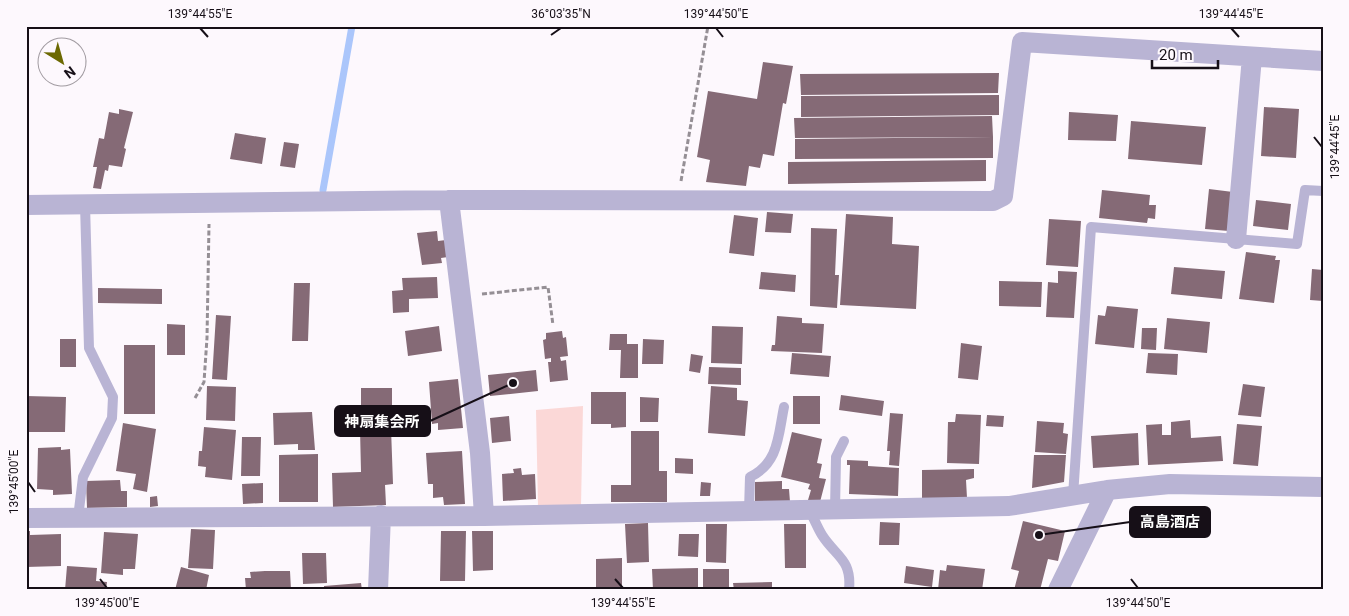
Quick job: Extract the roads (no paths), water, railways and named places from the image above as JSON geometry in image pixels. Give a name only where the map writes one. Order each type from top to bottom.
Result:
[{"type":"street","points":[[26,205],[449,200],[993,201],[1003,196],[1022,42],[1323,61]]},
{"type":"street","points":[[1236,239],[1252,57]]},
{"type":"street","points":[[449,200],[480,453],[484,516]]},
{"type":"street","points":[[26,518],[484,516],[1009,506],[1107,490],[1170,484],[1323,488]]},
{"type":"street","points":[[1058,590],[1107,490]]},
{"type":"street","points":[[378,590],[381,515]]},
{"type":"lane","points":[[1073,496],[1090,227],[1297,244],[1305,190],[1323,191]]},
{"type":"lane","points":[[78,518],[84,477],[112,418],[113,396],[89,348],[85,204]]},
{"type":"lane","points":[[749,511],[750,477],[763,471],[776,449],[784,407]]},
{"type":"lane","points":[[835,510],[836,458],[844,441]]},
{"type":"lane","points":[[809,510],[823,536],[840,554],[848,567],[849,590]]},
{"type":"waterway","points":[[323,190],[352,26]]},
{"type":"place","name":"神扇集会所","points":[[513,383]]},
{"type":"place","name":"高島酒店","points":[[1039,535]]}]
